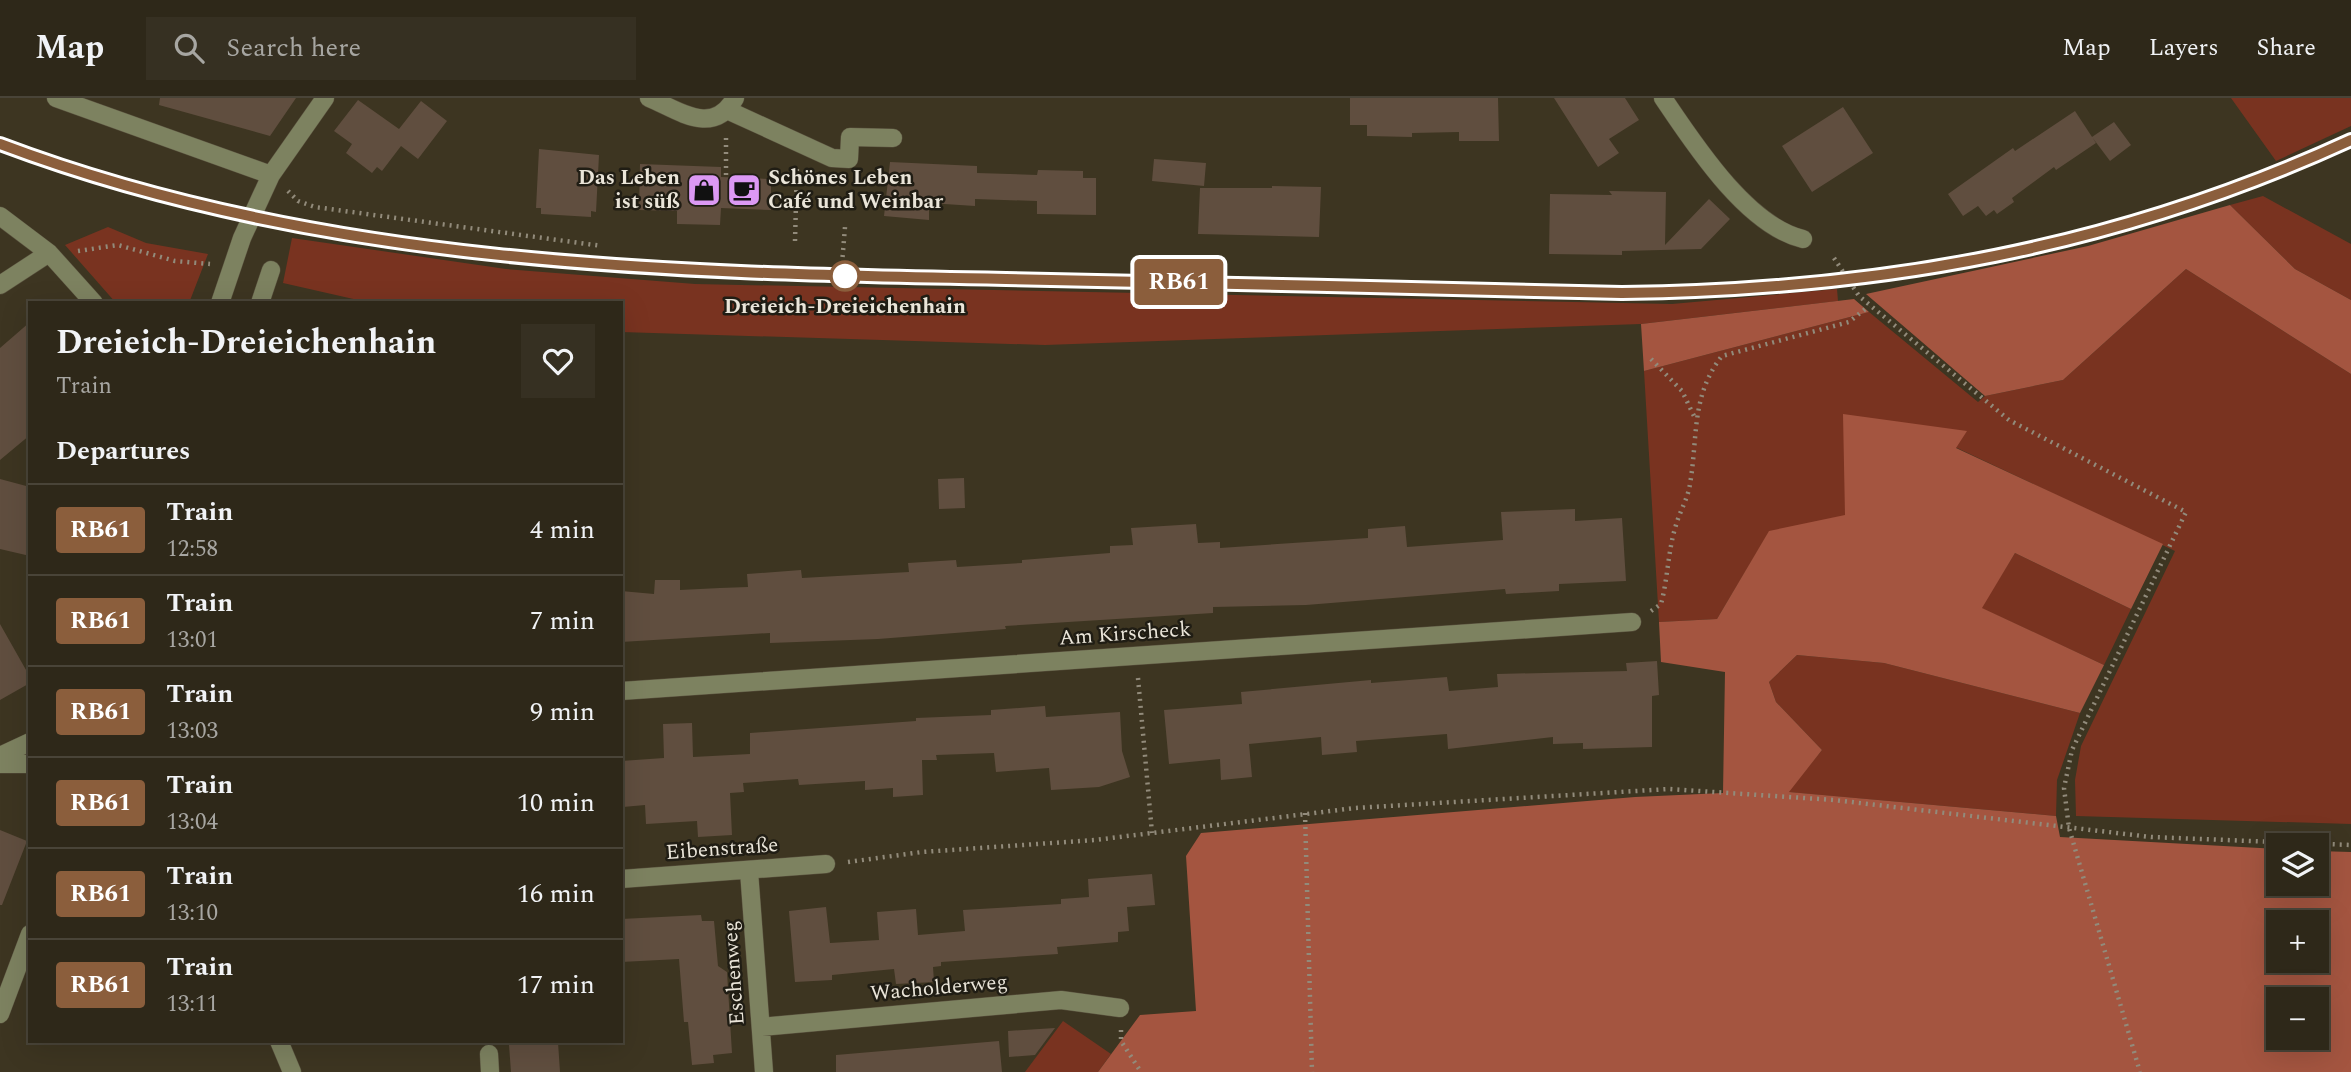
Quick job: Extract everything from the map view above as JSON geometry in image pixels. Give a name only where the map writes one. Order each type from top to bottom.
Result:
[{"type":"street","points":[[56,98],[271,175]]},
{"type":"street","points":[[221,301],[232,266],[271,175],[325,98]]},
{"type":"street","points":[[649,98],[688,115],[708,120],[726,108],[832,158],[849,159],[850,137],[892,138]]},
{"type":"street","points":[[1663,98],[1704,159],[1741,199],[1788,236],[1803,239]]},
{"type":"street","points":[[0,216],[53,258],[92,301]]},
{"type":"street","points":[[0,285],[53,258]]},
{"type":"street","points":[[261,301],[271,270]]},
{"type":"street","name":"Am Kirscheck","points":[[623,691],[1632,622]]},
{"type":"street","points":[[0,756],[28,743]]},
{"type":"street","points":[[0,764],[28,764]]},
{"type":"street","name":"Eibenstraße","points":[[623,879],[826,864]]},
{"type":"street","name":"Eschenweg","points":[[749,871],[764,1072]]},
{"type":"street","points":[[0,1014],[28,939]]},
{"type":"street","name":"Wacholderweg","points":[[761,1027],[1060,1000],[1120,1009]]},
{"type":"street","points":[[280,1043],[292,1072]]},
{"type":"path","points":[[726,108],[726,178]]},
{"type":"path","points":[[795,241],[797,141]]},
{"type":"path","points":[[271,175],[298,201],[315,207],[602,246]]},
{"type":"path","points":[[842,264],[845,227]]},
{"type":"path","points":[[53,258],[118,245],[175,261],[232,266]]},
{"type":"path","points":[[1834,258],[1859,296],[1869,306],[2009,420],[2186,512],[2073,750],[2064,788],[2069,828],[2140,1072]]},
{"type":"path","points":[[1632,622],[1661,604],[1675,527],[1690,488],[1696,441],[1695,417],[1710,370],[1722,356],[1849,323],[1869,306]]},
{"type":"path","points":[[1651,359],[1682,391],[1695,417]]},
{"type":"path","points":[[1135,656],[1152,832]]},
{"type":"path","points":[[826,864],[922,852],[1095,840],[1305,813],[1669,789],[1834,800],[2151,837],[2351,845]]},
{"type":"path","points":[[1305,813],[1312,1072]]},
{"type":"path","points":[[1120,1009],[1121,1041],[1141,1072]]},
{"type":"shaded area","points":[[2231,98],[2351,98],[2351,126],[2276,161]]},
{"type":"shaded area","points":[[2263,196],[2351,244],[2351,300],[2295,269],[2230,205]]},
{"type":"shaded area","points":[[2230,205],[2295,269],[2351,300],[2351,374],[2186,269],[2063,380],[1985,396],[1866,294],[2088,246]]},
{"type":"shaded area","points":[[108,227],[146,243],[208,254],[190,301],[114,301],[65,245]]},
{"type":"shaded area","points":[[292,238],[506,269],[695,284],[1672,304],[1837,289],[1838,301],[1641,324],[1045,345],[623,332],[623,301],[362,301],[283,283]]},
{"type":"shaded area","points":[[2186,269],[2351,374],[2351,824],[2076,816],[2075,780],[2081,746],[2175,551],[1955,447],[1966,431],[1846,516],[1769,532],[1717,619],[1659,622],[1644,371],[1869,312],[1978,402],[1985,396],[2063,380]]},
{"type":"shaded area","points":[[1854,299],[1869,312],[1644,371],[1641,324]]},
{"type":"shaded area","points":[[1843,414],[1967,431],[1956,448],[2163,544],[2131,609],[2015,553],[1982,608],[2104,665],[2080,713],[1884,663],[1797,655],[1769,682],[1776,702],[1822,750],[1789,792],[2056,816],[2060,837],[2266,848],[2266,896],[2329,896],[2329,851],[2351,852],[2351,1072],[1098,1072],[1140,1015],[1196,1011],[1186,856],[1201,833],[1635,797],[1723,793],[1725,672],[1661,662],[1659,622],[1717,619],[1769,531],[1845,515]]},
{"type":"shaded area","points":[[2015,553],[2131,609],[2104,665],[1981,608]]},
{"type":"shaded area","points":[[1797,655],[1884,663],[2080,713],[2057,780],[2056,816],[1788,792],[1822,750],[1776,702],[1769,682]]},
{"type":"shaded area","points":[[1063,1021],[1111,1054],[1098,1072],[1025,1072]]},
{"type":"building","points":[[160,98],[296,98],[270,136],[159,105]]},
{"type":"building","points":[[1350,98],[1498,98],[1499,141],[1459,141],[1459,132],[1412,133],[1412,137],[1367,136],[1367,125],[1350,125]]},
{"type":"building","points":[[1554,98],[1625,98],[1639,120],[1609,139],[1619,153],[1598,167]]},
{"type":"building","points":[[358,100],[399,129],[421,101],[447,121],[418,159],[401,146],[382,171],[377,167],[372,173],[346,153],[352,144],[334,131]]},
{"type":"building","points":[[1843,107],[1873,153],[1812,192],[1782,146]]},
{"type":"building","points":[[2075,111],[2096,143],[2056,170],[2054,167],[2012,198],[2014,202],[1997,214],[1994,210],[1986,216],[1978,206],[1963,216],[1948,194],[2013,148],[2015,151]]},
{"type":"building","points":[[2114,122],[2131,145],[2110,161],[2092,137]]},
{"type":"building","points":[[539,149],[599,155],[596,212],[591,211],[591,217],[541,214],[541,208],[536,208]]},
{"type":"building","points":[[1154,159],[1206,163],[1204,186],[1152,181]]},
{"type":"building","points":[[890,162],[977,166],[977,173],[1037,175],[1038,170],[1083,171],[1083,178],[1096,178],[1096,215],[1037,214],[1037,201],[975,199],[975,206],[929,203],[929,220],[884,216]]},
{"type":"building","points":[[640,164],[721,167],[721,177],[771,179],[771,210],[721,208],[720,225],[677,224],[677,211],[639,210]]},
{"type":"building","points":[[1321,187],[1319,237],[1198,234],[1200,188]]},
{"type":"building","points":[[1609,191],[1666,192],[1665,245],[1709,199],[1730,219],[1701,249],[1622,251],[1622,255],[1549,254],[1550,194],[1612,195]]},
{"type":"building","points":[[28,324],[28,437],[0,460],[0,348]]},
{"type":"building","points":[[964,478],[965,508],[939,509],[938,479]]},
{"type":"building","points":[[0,479],[28,486],[28,556],[0,549]]},
{"type":"building","points":[[1575,509],[1575,521],[1622,518],[1626,581],[1559,584],[1559,591],[1506,594],[1505,589],[1306,605],[1213,607],[1213,613],[1005,626],[1006,629],[878,639],[770,643],[770,633],[623,642],[623,591],[654,594],[655,580],[680,580],[680,590],[748,587],[747,574],[801,570],[802,578],[909,572],[908,563],[956,560],[957,567],[1022,563],[1022,560],[1110,553],[1110,546],[1133,545],[1131,528],[1196,524],[1198,543],[1220,542],[1220,548],[1368,538],[1368,529],[1405,526],[1407,547],[1503,540],[1501,512]]},
{"type":"building","points":[[0,624],[28,673],[28,684],[0,700]]},
{"type":"building","points":[[1657,661],[1659,695],[1652,696],[1652,747],[1583,749],[1583,743],[1553,744],[1553,737],[1448,749],[1447,734],[1356,741],[1357,752],[1322,755],[1321,737],[1249,744],[1252,777],[1221,780],[1220,759],[1169,764],[1164,710],[1242,704],[1241,692],[1371,680],[1371,683],[1447,677],[1449,691],[1498,687],[1497,674],[1627,671],[1626,663]]},
{"type":"building","points":[[1045,706],[1046,717],[1120,712],[1122,751],[1130,777],[1099,787],[1051,790],[1049,768],[996,772],[994,753],[936,755],[937,760],[922,760],[923,795],[893,797],[893,788],[865,790],[865,781],[799,785],[798,779],[743,783],[744,792],[730,793],[732,835],[698,837],[697,821],[646,824],[645,805],[623,807],[623,761],[664,758],[663,724],[692,723],[693,757],[750,754],[750,733],[916,721],[916,718],[991,715],[991,710]]},
{"type":"building","points":[[0,830],[27,841],[2,905],[0,905]]},
{"type":"building","points":[[1152,874],[1155,905],[1127,907],[1129,931],[1118,932],[1118,942],[1057,947],[1058,954],[941,962],[941,966],[933,967],[934,982],[896,984],[894,969],[832,975],[832,980],[795,982],[789,911],[826,907],[830,943],[879,940],[877,912],[916,909],[918,935],[965,931],[963,910],[1061,904],[1061,899],[1089,897],[1088,879]]},
{"type":"building","points":[[701,915],[702,921],[714,921],[718,966],[727,972],[732,1053],[713,1055],[714,1063],[692,1065],[688,1022],[684,1022],[679,959],[623,962],[623,919]]},
{"type":"building","points":[[1055,1028],[1035,1055],[1009,1057],[1008,1031]]},
{"type":"building","points":[[999,1041],[1002,1072],[836,1072],[836,1055]]},
{"type":"building","points":[[558,1043],[560,1072],[511,1072],[509,1045]]},
{"type":"railway","points":[[0,144],[122,185],[246,216],[373,239],[500,255],[758,273],[1678,293],[1813,286],[1971,263],[2050,245],[2203,200],[2278,172],[2351,140]]},
{"type":"train","name":"RB61","points":[[0,144],[46,162],[140,189],[251,215],[415,245],[584,265],[845,276],[1622,293],[1734,292],[1912,273],[1982,261],[2134,222],[2286,170],[2351,140]]},
{"type":"place","name":"Das Leben ist süß","points":[[704,190]]},
{"type":"place","name":"Schönes Leben Café und Weinbar","points":[[744,190]]},
{"type":"place","name":"Dreieich-Dreieichenhain","points":[[845,276]]}]
